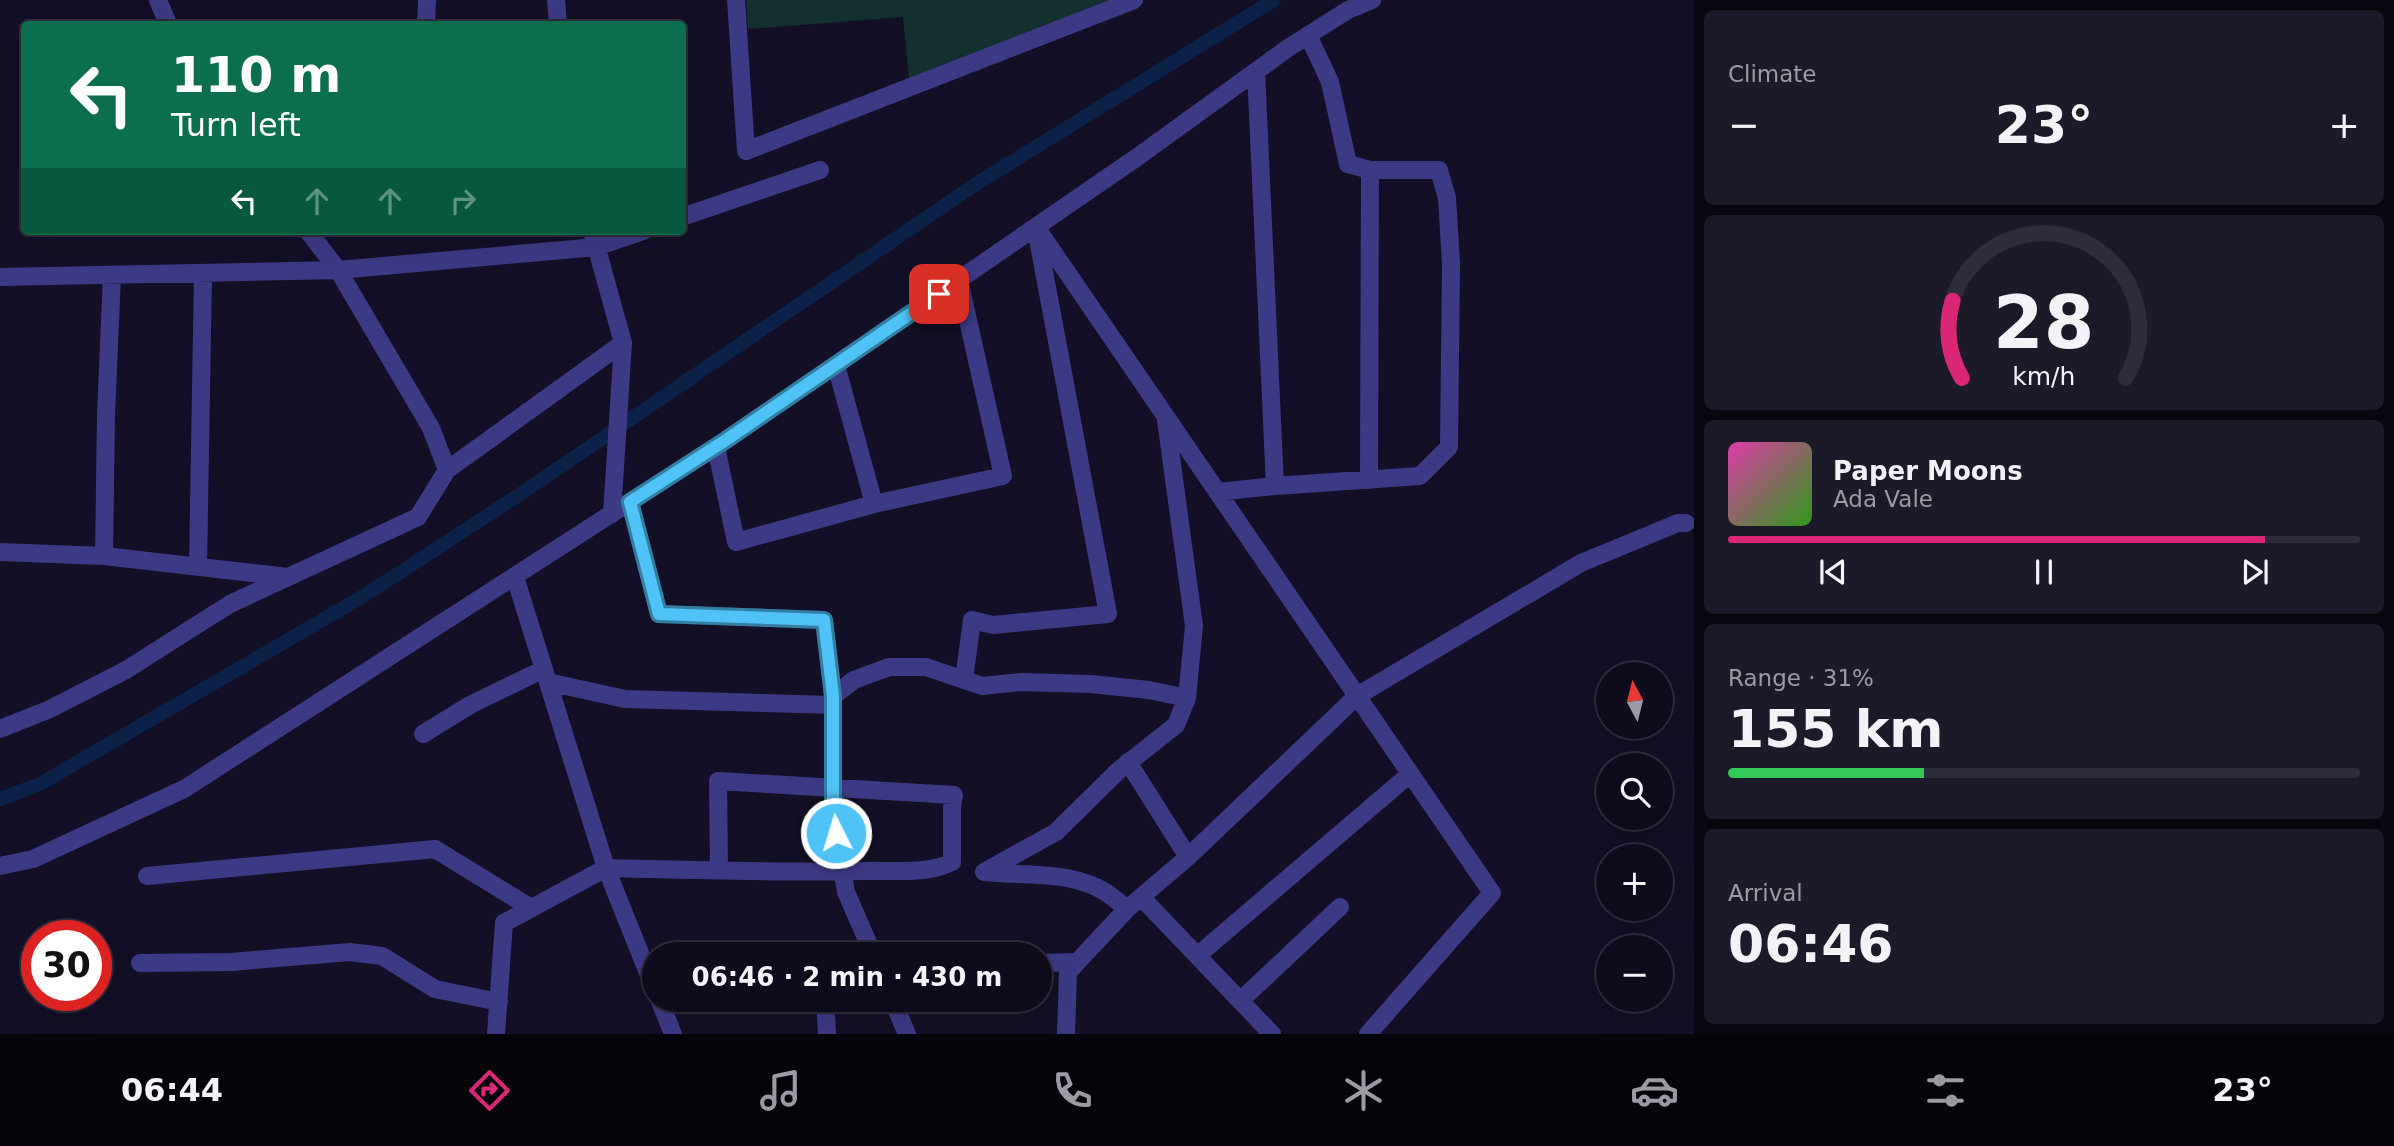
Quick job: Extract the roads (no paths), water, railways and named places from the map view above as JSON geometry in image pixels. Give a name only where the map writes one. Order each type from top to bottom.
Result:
[{"type":"street","points":[[158,0],[168,21]]},
{"type":"street","points":[[426,21],[427,0]]},
{"type":"street","points":[[556,0],[558,21]]},
{"type":"street","points":[[736,0],[746,151],[1134,0]]},
{"type":"street","points":[[0,866],[33,859],[184,789],[716,447],[1036,227],[1308,35],[1348,10],[1372,0]]},
{"type":"street","points":[[1217,492],[1420,476],[1449,447],[1451,264],[1447,198],[1439,170],[1370,170],[1348,164],[1330,82],[1308,35]]},
{"type":"street","points":[[1256,71],[1275,486]]},
{"type":"street","points":[[686,216],[820,170]]},
{"type":"street","points":[[1369,480],[1370,170]]},
{"type":"street","points":[[1036,227],[1492,893],[1367,1034]]},
{"type":"street","points":[[964,680],[972,620],[993,625],[1108,614],[1036,227]]},
{"type":"street","points":[[311,235],[338,270],[431,428],[447,470]]},
{"type":"street","points":[[0,277],[338,270],[618,235]]},
{"type":"street","points":[[594,239],[623,343],[612,513]]},
{"type":"street","points":[[198,566],[203,273]]},
{"type":"street","points":[[104,556],[112,275]]},
{"type":"street","points":[[716,447],[736,542],[874,504],[1003,476],[959,280]]},
{"type":"street","points":[[0,729],[50,709],[126,670],[230,604],[418,517],[447,470],[623,343]]},
{"type":"street","points":[[836,365],[874,504]]},
{"type":"street","points":[[1165,416],[1194,626],[1187,698],[1176,725],[1128,762],[1056,832],[984,872],[1025,876],[1058,875],[1098,887],[1134,903],[1197,956],[1272,1034]]},
{"type":"street","points":[[630,502],[659,614],[824,620],[833,700],[833,814],[846,892],[868,942]]},
{"type":"street","points":[[1066,1034],[1068,972],[1134,903],[1188,857],[1357,696],[1581,563],[1654,532],[1678,523],[1686,523]]},
{"type":"street","points":[[0,551],[104,556],[288,577]]},
{"type":"street","points":[[515,577],[606,868],[642,958]]},
{"type":"street","points":[[423,734],[470,705],[546,675],[625,699],[833,700],[854,680],[889,667],[926,667],[982,686],[1021,682],[1091,684],[1149,690],[1187,698]]},
{"type":"street","points":[[1128,762],[1188,857]]},
{"type":"street","points":[[1197,956],[1410,774]]},
{"type":"street","points":[[496,1034],[504,923],[606,868],[719,870],[843,872],[936,870],[953,862],[954,796],[718,781],[719,870]]},
{"type":"street","points":[[147,876],[435,849],[531,908]]},
{"type":"street","points":[[1240,1001],[1340,907]]},
{"type":"street","points":[[140,963],[231,962],[350,952],[382,956],[435,989],[499,1002]]},
{"type":"street","points":[[1052,963],[1077,962]]},
{"type":"street","points":[[664,1012],[673,1034]]},
{"type":"street","points":[[826,1012],[827,1034]]},
{"type":"street","points":[[898,1012],[907,1034]]},
{"type":"waterway","points":[[0,799],[40,784],[362,597],[516,497],[979,182],[1274,0]]}]
